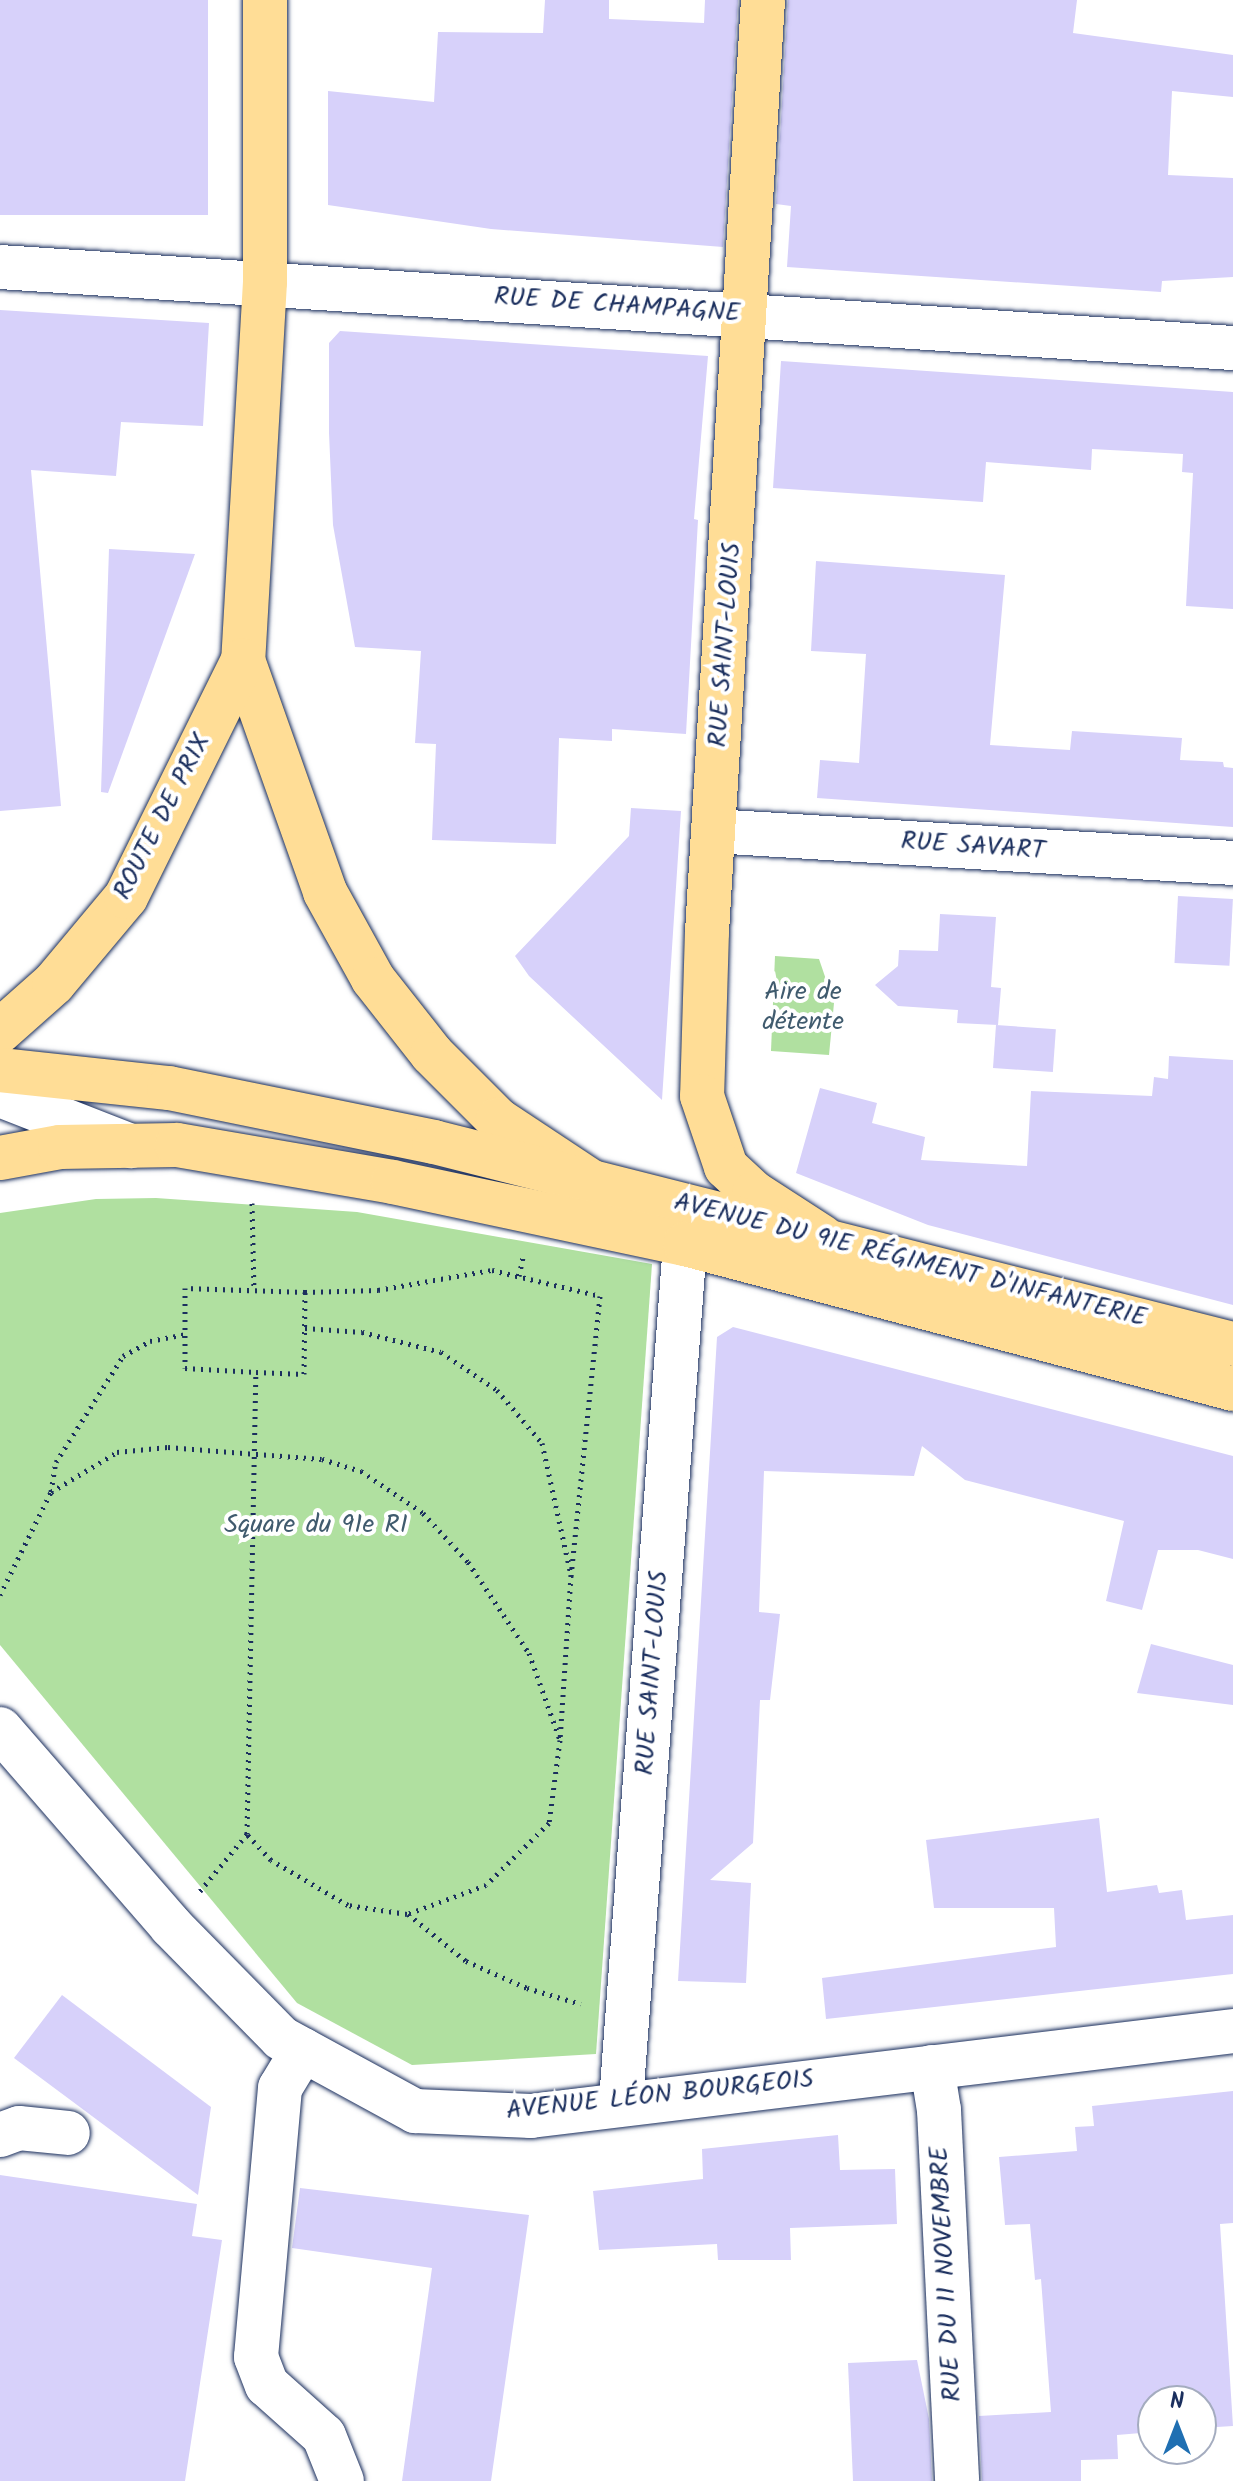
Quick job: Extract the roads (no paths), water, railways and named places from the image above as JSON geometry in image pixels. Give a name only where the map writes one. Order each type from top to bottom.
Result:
[{"type":"main road","name":"AVENUE DU 91E RÉGIMENT D'INFANTERIE","points":[[265,0],[265,282],[243,660],[325,892],[373,979],[432,1054],[498,1120],[685,1244]]},
{"type":"main road","name":"RUE SAINT-LOUIS","points":[[763,0],[748,316],[701,1044],[702,1096],[712,1136],[726,1167],[754,1193],[822,1237]]},
{"type":"main road","name":"ROUTE DE PRIX","points":[[0,1031],[54,983],[126,897],[243,660]]},
{"type":"main road","name":"AVENUE DU 91E RÉGIMENT D'INFANTERIE","points":[[0,1070],[169,1088],[434,1142],[822,1237],[1233,1344]]},
{"type":"main road","name":"AVENUE DU 91E RÉGIMENT D'INFANTERIE","points":[[131,1146],[177,1145],[251,1156],[685,1244],[1233,1389]]},
{"type":"main road","points":[[0,1158],[60,1147],[131,1146]]},
{"type":"street","name":"RUE DE CHAMPAGNE","points":[[0,267],[265,282],[1233,348]]},
{"type":"street","name":"RUE SAVART","points":[[713,831],[1233,863]]},
{"type":"street","points":[[0,1095],[131,1146]]},
{"type":"street","name":"RUE SAINT-LOUIS","points":[[621,2101],[685,1244]]},
{"type":"street","name":"AVENUE LÉON BOURGEOIS","points":[[0,1729],[171,1926],[281,2038],[415,2111],[531,2116],[621,2101],[1233,2031]]},
{"type":"street","points":[[303,2050],[280,2088],[256,2357],[267,2385],[324,2436],[342,2481]]},
{"type":"street","name":"RUE DU 11 NOVEMBRE","points":[[932,2067],[939,2110],[957,2481]]},
{"type":"street","points":[[0,2135],[19,2128],[68,2133]]},
{"type":"park label","name":"Aire de détente","points":[[803,1008]]},
{"type":"park label","name":"Square du 91e RI","points":[[316,1526]]}]
